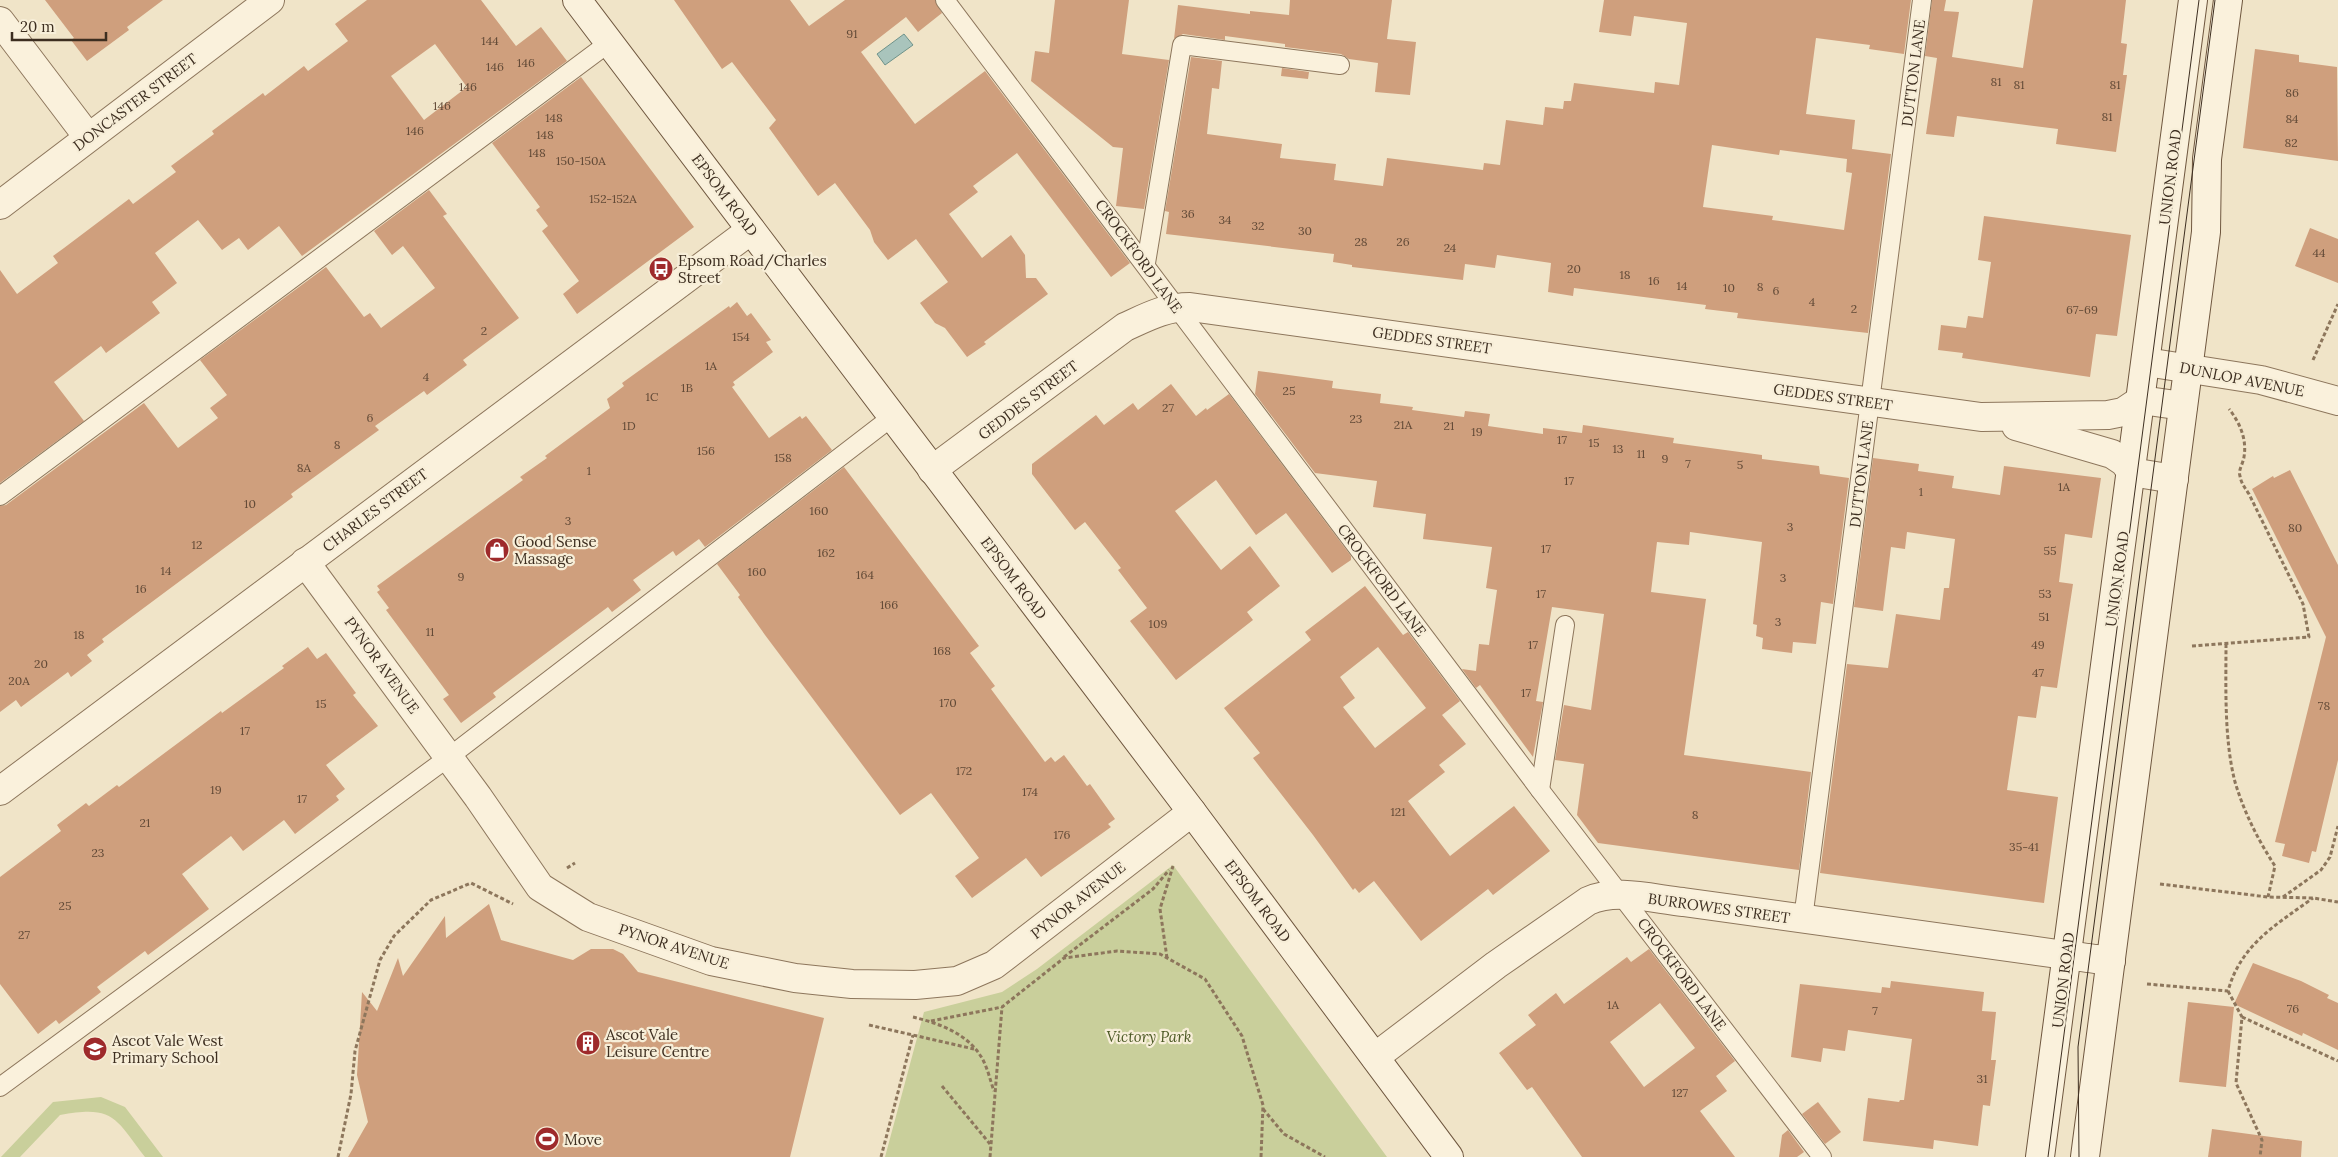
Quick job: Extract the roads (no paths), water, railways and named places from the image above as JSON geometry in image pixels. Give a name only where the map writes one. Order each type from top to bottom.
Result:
[{"type":"street","name":"DONCASTER STREET","points":[[0,205],[270,0]]},
{"type":"street","name":"EPSOM ROAD","points":[[577,0],[1192,812],[1449,1157]]},
{"type":"street","name":"UNION ROAD","points":[[2040,1157],[2065,955],[2146,362],[2192,0]]},
{"type":"street","points":[[2085,1157],[2206,232],[2207,159],[2228,0]]},
{"type":"street","points":[[0,21],[88,137]]},
{"type":"street","name":"CHARLES STREET","points":[[0,791],[751,230]]},
{"type":"street","name":"GEDDES STREET","points":[[932,470],[1125,327],[1156,312],[1176,306],[1190,306],[1981,416],[2108,415],[2123,412],[2141,400]]},
{"type":"street","name":"DUNLOP AVENUE","points":[[2146,362],[2269,382],[2338,401]]},
{"type":"street","points":[[2141,400],[2183,406]]},
{"type":"street","name":"GEDDES STREET","points":[[1981,416],[2107,452],[2124,462],[2131,472]]},
{"type":"street","points":[[2131,472],[2174,479]]},
{"type":"street","name":"PYNOR AVENUE","points":[[305,562],[449,757],[540,886],[588,917],[711,961],[795,978],[852,984],[915,985],[957,982],[994,965],[1192,812]]},
{"type":"street","name":"BURROWES STREET","points":[[1376,1057],[1496,965],[1588,901],[1597,897],[1621,895],[2111,961]]},
{"type":"lane","name":"CROCKFORD LANE","points":[[945,0],[1146,264],[1540,790],[1822,1157]]},
{"type":"lane","name":"DUTTON LANE","points":[[1803,919],[1922,0]]},
{"type":"lane","points":[[0,496],[610,42]]},
{"type":"lane","points":[[1146,264],[1182,45],[1340,65]]},
{"type":"lane","points":[[0,1087],[449,757],[892,416]]},
{"type":"lane","points":[[1540,790],[1565,625]]},
{"type":"water","points":[[904,34],[913,45],[885,65],[877,54]]},
{"type":"tram line","points":[[2048,1157],[2199,0]]},
{"type":"tram line","points":[[2079,1157],[2078,1047],[2215,0]]},
{"type":"place","name":"Epsom Road/Charles Street","points":[[661,269]]},
{"type":"place","name":"Good Sense Massage","points":[[497,550]]},
{"type":"place","name":"Ascot Vale Leisure Centre","points":[[588,1043]]},
{"type":"place","name":"Ascot Vale West Primary School","points":[[95,1049]]},
{"type":"place","name":"Move","points":[[547,1139]]},
{"type":"park label","name":"Victory Park","points":[[1149,1036]]}]
